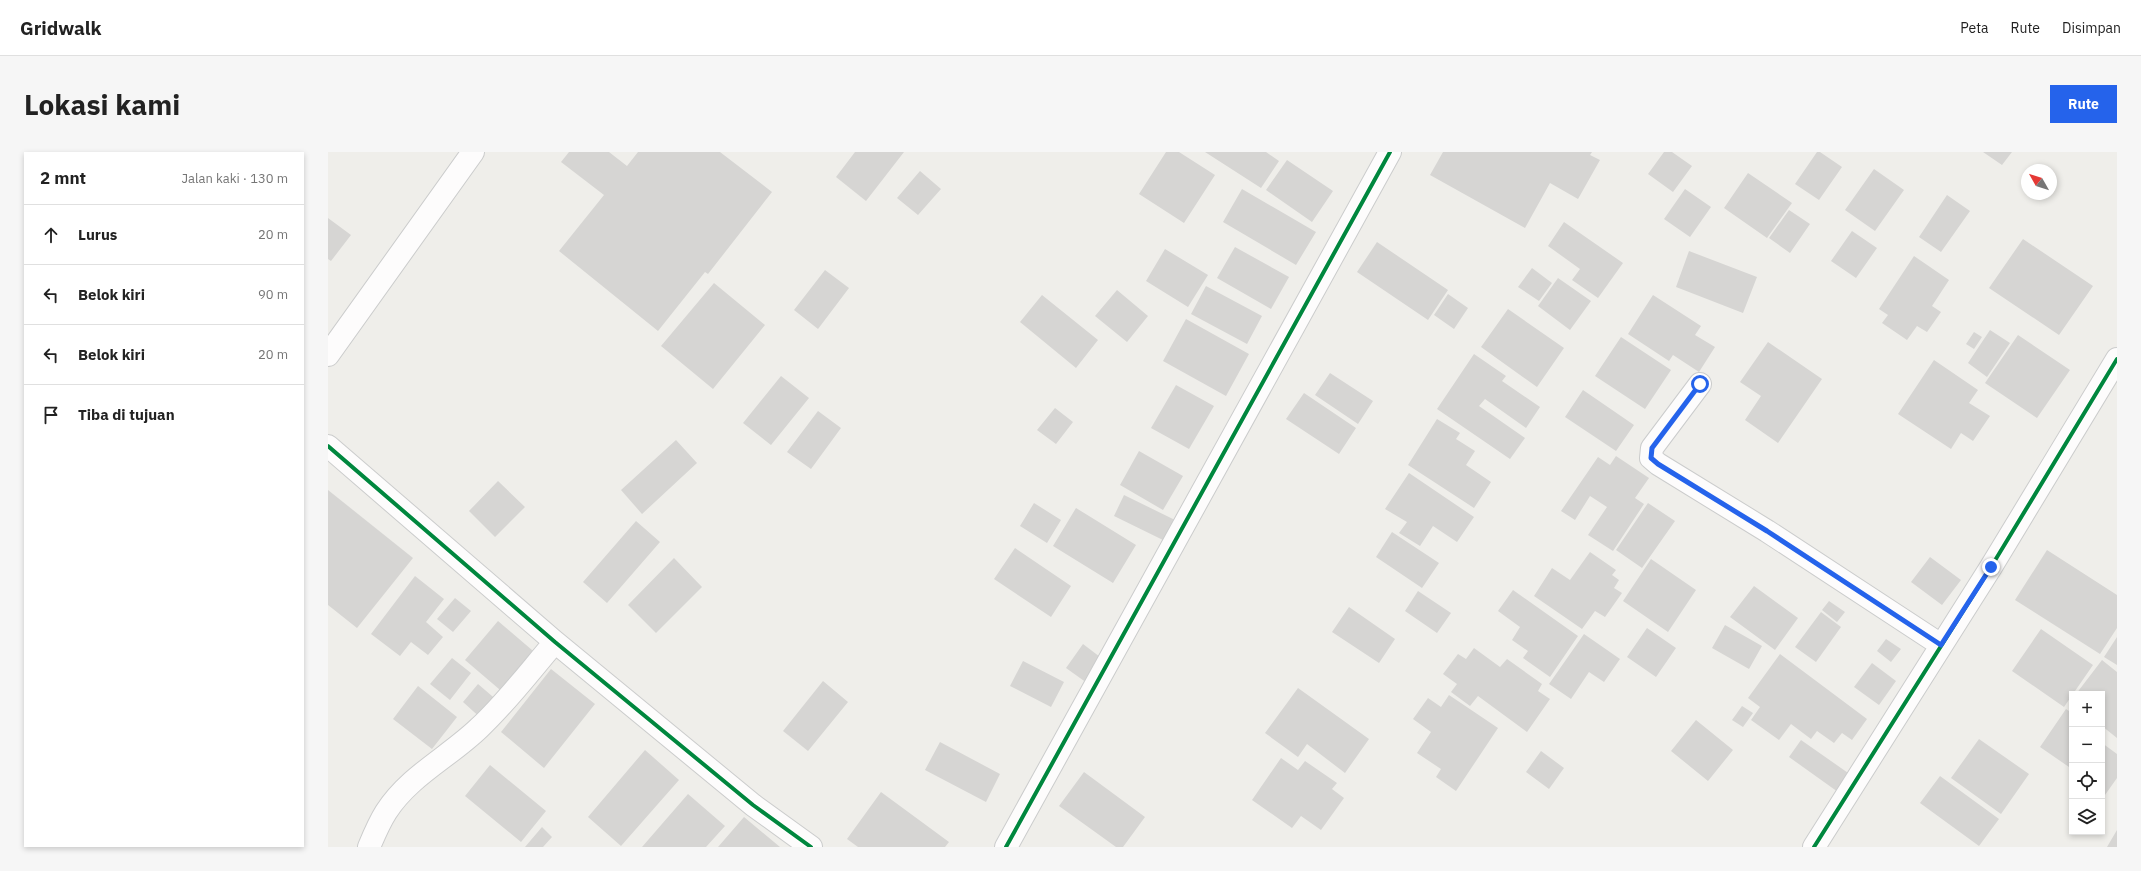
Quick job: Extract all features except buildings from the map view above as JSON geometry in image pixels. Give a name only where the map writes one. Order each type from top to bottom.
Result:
[{"type":"street","points":[[328,355],[473,152]]},
{"type":"street","points":[[1006,847],[1390,152]]},
{"type":"street","points":[[1814,847],[1991,567],[2117,359]]},
{"type":"street","points":[[1700,384],[1652,448],[1651,458],[1658,464],[1767,531],[1941,645]]},
{"type":"street","points":[[328,446],[555,642],[753,806],[811,847]]},
{"type":"street","points":[[369,847],[387,810],[400,795],[414,781],[483,725],[555,642]]},
{"type":"cycle path","points":[[1006,847],[1390,152]]},
{"type":"cycle path","points":[[1814,847],[1991,567],[2117,359]]},
{"type":"cycle path","points":[[328,446],[555,642],[753,805],[811,847]]},
{"type":"route","points":[[1700,384],[1652,448],[1650,454],[1651,458],[1658,464],[1767,531],[1941,645],[1991,567]]}]
